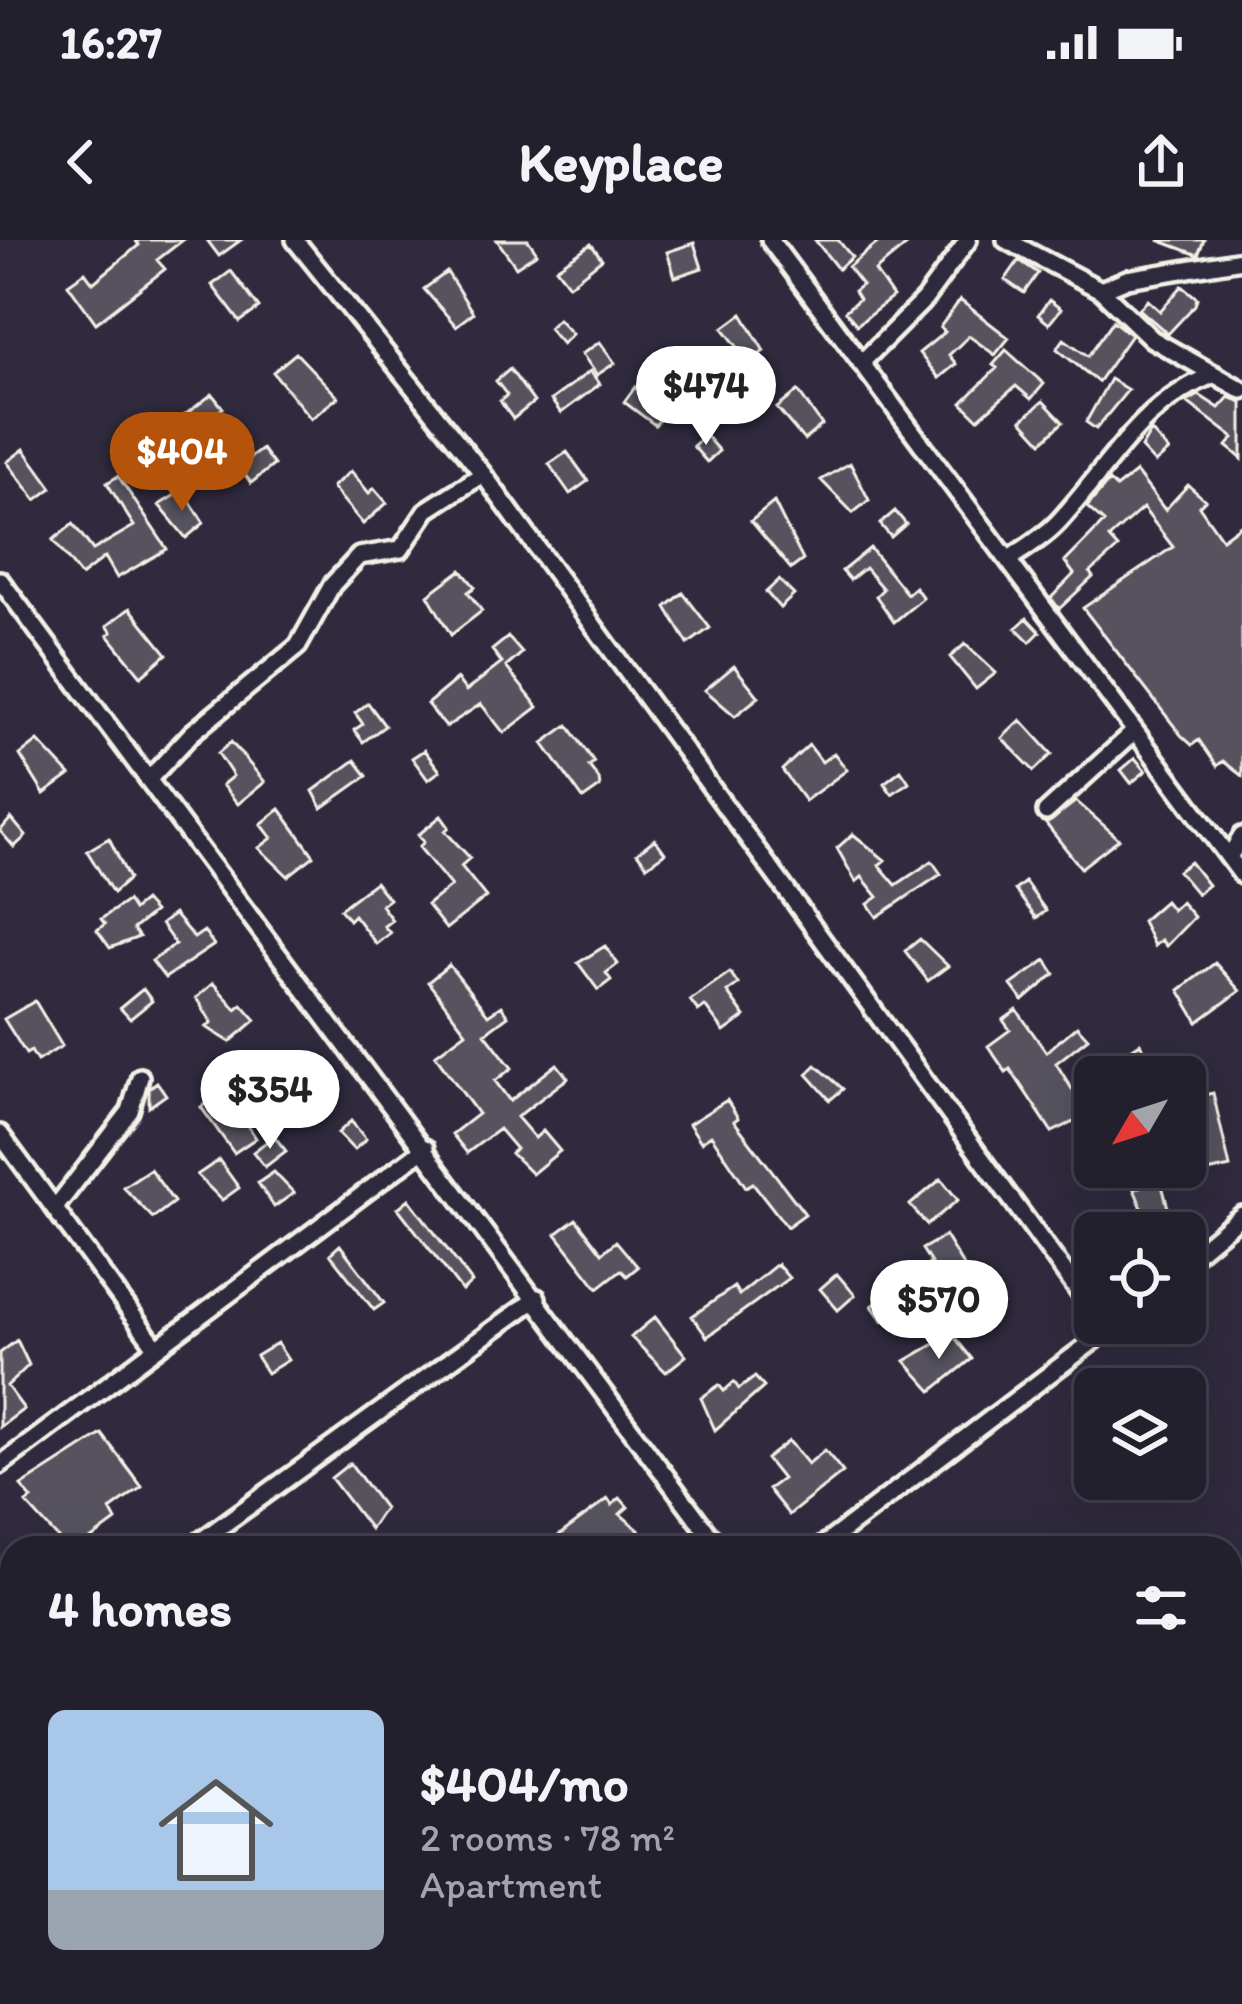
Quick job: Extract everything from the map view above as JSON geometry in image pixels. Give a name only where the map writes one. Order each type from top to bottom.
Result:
[{"type":"street","points":[[296,240],[483,474],[1074,1285]]},
{"type":"street","points":[[770,240],[1242,874]]},
{"type":"street","points":[[861,364],[924,300],[968,240]]},
{"type":"street","points":[[1006,240],[1101,290],[1140,330],[1242,390]]},
{"type":"street","points":[[1101,290],[1127,279],[1242,260]]},
{"type":"street","points":[[1174,352],[1174,391]]},
{"type":"street","points":[[1008,560],[1063,518],[1118,445],[1174,391],[1214,374]]},
{"type":"street","points":[[150,778],[192,733],[298,646],[332,585],[359,556],[400,549],[427,510],[483,474]]},
{"type":"street","points":[[0,580],[710,1536]]},
{"type":"street","points":[[1046,812],[1135,731]]},
{"type":"street","points":[[1229,857],[1242,836]]},
{"type":"street","points":[[55,1208],[130,1111],[140,1077]]},
{"type":"street","points":[[0,1134],[156,1347]]},
{"type":"street","points":[[0,1465],[424,1148]]},
{"type":"street","points":[[1206,1245],[1242,1215]]},
{"type":"street","points":[[208,1536],[537,1298]]},
{"type":"street","points":[[836,1536],[1086,1344]]},
{"type":"building","points":[[135,240],[183,240],[157,260],[165,269],[96,323],[68,284],[85,272],[93,283],[139,245]]},
{"type":"building","points":[[207,240],[241,240],[219,256]]},
{"type":"building","points":[[497,240],[528,240],[537,253],[516,267]]},
{"type":"building","points":[[815,240],[838,240],[852,257],[838,269]]},
{"type":"building","points":[[881,240],[913,240],[875,271],[893,297],[857,325],[845,311],[859,299],[854,291],[862,285],[848,267]]},
{"type":"building","points":[[1158,240],[1204,240],[1198,255]]},
{"type":"building","points":[[694,243],[702,268],[675,277],[667,252]]},
{"type":"building","points":[[591,244],[602,259],[569,285],[556,268]]},
{"type":"building","points":[[1019,260],[1038,273],[1024,293],[1005,280]]},
{"type":"building","points":[[231,271],[259,308],[240,322],[212,285]]},
{"type":"building","points":[[447,272],[473,313],[456,326],[424,289]]},
{"type":"building","points":[[1182,286],[1197,298],[1195,305],[1168,334],[1139,309],[1148,300],[1160,311]]},
{"type":"building","points":[[960,300],[1009,338],[995,355],[969,336],[949,355],[956,364],[939,378],[919,353],[945,332],[940,327]]},
{"type":"building","points":[[1049,300],[1061,309],[1049,324],[1038,315]]},
{"type":"building","points":[[742,314],[764,351],[749,362],[723,328]]},
{"type":"building","points":[[558,319],[572,334],[562,344],[548,328]]},
{"type":"building","points":[[1113,321],[1131,335],[1098,382],[1057,349],[1064,339],[1088,356]]},
{"type":"building","points":[[600,342],[615,363],[597,375],[582,354]]},
{"type":"building","points":[[1006,350],[1044,384],[1031,399],[1016,386],[978,419],[962,403],[997,368],[993,365]]},
{"type":"building","points":[[296,353],[338,397],[311,419],[273,372]]},
{"type":"building","points":[[510,369],[534,402],[513,419],[500,401],[507,395],[496,381]]},
{"type":"building","points":[[590,371],[600,384],[561,413],[551,400]]},
{"type":"building","points":[[1110,379],[1128,390],[1096,429],[1086,422]]},
{"type":"building","points":[[635,387],[659,406],[656,410],[663,416],[655,425],[624,402]]},
{"type":"building","points":[[798,391],[822,425],[804,440],[777,408]]},
{"type":"building","points":[[212,394],[223,408],[188,435],[177,421]]},
{"type":"building","points":[[1199,395],[1219,408],[1229,397],[1242,402],[1242,459],[1227,446],[1234,438],[1187,402]]},
{"type":"building","points":[[1043,401],[1063,422],[1042,442],[1022,420]]},
{"type":"building","points":[[1151,431],[1169,451],[1155,463],[1141,448]]},
{"type":"building","points":[[705,435],[719,451],[707,462],[693,446]]},
{"type":"building","points":[[24,449],[52,488],[36,500],[7,462]]},
{"type":"building","points":[[262,449],[274,465],[251,483],[239,466]]},
{"type":"building","points":[[567,452],[588,481],[570,494],[549,464]]},
{"type":"building","points":[[850,463],[869,500],[853,513],[821,480]]},
{"type":"building","points":[[351,471],[369,493],[374,488],[387,503],[363,524],[332,487]]},
{"type":"building","points":[[1136,472],[1165,510],[1188,485],[1205,500],[1199,506],[1222,539],[1242,524],[1242,776],[1223,761],[1217,766],[1199,740],[1192,745],[1181,735],[1083,608],[1173,547],[1143,508],[1109,538],[1118,548],[1090,573],[1093,577],[1059,609],[1051,598],[1074,574],[1065,562],[1104,522],[1087,507],[1109,481],[1116,488]]},
{"type":"building","points":[[118,476],[167,549],[117,578],[105,557],[81,576],[53,540],[73,524],[93,550],[134,526],[107,483]]},
{"type":"building","points":[[183,490],[204,523],[186,538],[159,505]]},
{"type":"building","points":[[774,502],[803,560],[791,569],[751,521]]},
{"type":"building","points":[[895,511],[906,524],[891,537],[880,524]]},
{"type":"building","points":[[870,548],[907,594],[915,587],[923,598],[894,622],[876,596],[883,589],[865,568],[850,580],[842,571]]},
{"type":"building","points":[[461,570],[475,587],[468,592],[482,611],[451,635],[428,595]]},
{"type":"building","points":[[779,580],[794,595],[780,608],[766,592]]},
{"type":"building","points":[[683,593],[710,628],[688,644],[666,607]]},
{"type":"building","points":[[130,608],[167,654],[141,676],[108,635],[112,632],[107,626]]},
{"type":"building","points":[[1027,618],[1040,632],[1030,642],[1016,628]]},
{"type":"building","points":[[508,637],[522,653],[506,667],[538,707],[504,733],[481,704],[446,727],[427,704],[457,679],[466,691],[502,663],[492,650]]},
{"type":"building","points":[[965,644],[996,673],[976,689],[950,657]]},
{"type":"building","points":[[734,666],[759,697],[735,716],[705,690]]},
{"type":"building","points":[[368,703],[385,726],[363,742],[354,730],[363,724],[355,713]]},
{"type":"building","points":[[1021,720],[1052,754],[1034,771],[1002,738]]},
{"type":"building","points":[[568,725],[594,762],[589,766],[599,779],[600,787],[583,799],[543,743]]},
{"type":"building","points":[[38,741],[70,775],[44,794],[20,755]]},
{"type":"building","points":[[231,742],[265,782],[238,804],[222,785],[233,776],[218,753]]},
{"type":"building","points":[[809,745],[822,762],[834,753],[847,770],[805,801],[782,770]]},
{"type":"building","points":[[424,750],[440,771],[428,780],[412,758]]},
{"type":"building","points":[[1135,758],[1146,771],[1131,783],[1121,770]]},
{"type":"building","points":[[355,760],[367,776],[322,808],[313,791]]},
{"type":"building","points":[[901,770],[909,782],[892,794],[884,783]]},
{"type":"building","points":[[1076,801],[1119,839],[1081,868],[1046,824]]},
{"type":"building","points":[[280,809],[314,856],[288,876],[259,848],[272,838],[261,824]]},
{"type":"building","points":[[441,816],[449,827],[445,831],[470,858],[461,866],[486,897],[446,929],[427,905],[451,886],[419,847],[424,842],[418,835]]},
{"type":"building","points":[[11,818],[26,836],[14,847],[0,831]]},
{"type":"building","points":[[853,834],[885,860],[879,865],[896,885],[932,861],[941,874],[877,917],[868,904],[878,897],[862,877],[856,882],[837,848]]},
{"type":"building","points":[[109,838],[129,879],[113,893],[87,851]]},
{"type":"building","points":[[655,839],[665,853],[647,866],[637,853]]},
{"type":"building","points":[[1190,862],[1208,885],[1197,894],[1178,871]]},
{"type":"building","points":[[375,882],[389,899],[381,905],[392,920],[384,926],[390,933],[376,944],[354,915],[349,920],[340,909]]},
{"type":"building","points":[[1025,882],[1046,911],[1036,918],[1015,890]]},
{"type":"building","points":[[127,901],[133,910],[144,901],[154,912],[133,929],[139,937],[110,948],[97,930],[105,924],[101,919]]},
{"type":"building","points":[[1165,901],[1172,910],[1181,902],[1194,917],[1166,946],[1161,940],[1154,946],[1142,921]]},
{"type":"building","points":[[174,914],[194,938],[204,931],[214,945],[165,978],[152,961],[175,944],[161,924]]},
{"type":"building","points":[[920,939],[948,966],[928,981],[905,951]]},
{"type":"building","points":[[605,946],[618,964],[606,973],[611,980],[598,990],[578,963]]},
{"type":"building","points":[[1046,960],[1055,974],[1023,1001],[1011,985]]},
{"type":"building","points":[[1215,963],[1240,991],[1198,1022],[1179,990]]},
{"type":"building","points":[[449,965],[488,1015],[501,1006],[508,1016],[485,1033],[512,1068],[495,1081],[510,1101],[557,1064],[568,1078],[517,1117],[535,1138],[543,1131],[560,1151],[532,1174],[511,1153],[516,1149],[499,1129],[467,1153],[452,1134],[478,1114],[435,1055],[466,1032],[428,982]]},
{"type":"building","points":[[730,972],[738,984],[727,992],[745,1017],[724,1032],[705,1006],[698,1011],[690,1000]]},
{"type":"building","points":[[213,983],[236,1009],[242,1004],[256,1020],[230,1042],[206,1027],[212,1023],[196,998]]},
{"type":"building","points":[[143,989],[152,1001],[130,1019],[120,1008]]},
{"type":"building","points":[[35,1001],[62,1046],[37,1061],[31,1051],[26,1054],[4,1019]]},
{"type":"building","points":[[1017,1010],[1046,1052],[1077,1026],[1088,1038],[1056,1063],[1074,1092],[1074,1122],[1052,1132],[1010,1069],[1006,1072],[988,1046],[1010,1030],[1003,1020]]},
{"type":"building","points":[[1140,1043],[1149,1056],[1127,1056]]},
{"type":"building","points":[[816,1065],[843,1089],[830,1100],[807,1074]]},
{"type":"building","points":[[157,1082],[166,1095],[149,1107],[149,1088]]},
{"type":"building","points":[[224,1090],[256,1138],[234,1153],[201,1107]]},
{"type":"building","points":[[1213,1093],[1230,1167],[1206,1172],[1206,1094]]},
{"type":"building","points":[[727,1100],[738,1118],[734,1121],[805,1214],[787,1227],[753,1183],[746,1187],[711,1135],[701,1142],[689,1124]]},
{"type":"building","points":[[351,1121],[366,1139],[354,1150],[338,1133]]},
{"type":"building","points":[[274,1136],[286,1151],[265,1167],[253,1152]]},
{"type":"building","points":[[219,1160],[239,1188],[222,1200],[197,1175]]},
{"type":"building","points":[[150,1169],[174,1202],[153,1218],[123,1187]]},
{"type":"building","points":[[274,1172],[294,1193],[274,1207],[258,1183]]},
{"type":"building","points":[[941,1179],[958,1200],[927,1225],[910,1205]]},
{"type":"building","points":[[1163,1188],[1169,1212],[1144,1212],[1134,1189]]},
{"type":"building","points":[[409,1199],[472,1282],[462,1291],[398,1208]]},
{"type":"building","points":[[576,1219],[602,1253],[616,1241],[638,1267],[627,1276],[621,1270],[598,1288],[556,1234]]},
{"type":"building","points":[[945,1236],[964,1267],[943,1279],[949,1289],[943,1292],[952,1303],[939,1314],[932,1305],[910,1323],[903,1314],[883,1321],[872,1306],[931,1263],[922,1249]]},
{"type":"building","points":[[340,1245],[384,1303],[374,1310],[330,1254]]},
{"type":"building","points":[[777,1264],[789,1278],[707,1337],[692,1316],[734,1287],[739,1295]]},
{"type":"building","points":[[837,1274],[855,1295],[838,1310],[820,1289]]},
{"type":"building","points":[[655,1317],[686,1356],[666,1372],[631,1337]]},
{"type":"building","points":[[952,1334],[972,1359],[932,1391],[905,1361]]},
{"type":"building","points":[[17,1340],[29,1365],[7,1386],[24,1409],[0,1427],[0,1353]]},
{"type":"building","points":[[277,1343],[288,1360],[267,1373],[256,1356]]},
{"type":"building","points":[[755,1377],[764,1387],[715,1430],[701,1398],[719,1385],[724,1391],[734,1382],[739,1389]]},
{"type":"building","points":[[102,1434],[142,1487],[110,1510],[116,1521],[95,1536],[56,1536],[26,1503],[32,1499],[21,1486]]},
{"type":"building","points":[[789,1441],[808,1464],[825,1450],[843,1472],[789,1515],[768,1489],[782,1479],[766,1459]]},
{"type":"building","points":[[350,1463],[384,1508],[370,1529],[331,1478]]},
{"type":"building","points":[[620,1498],[628,1507],[620,1514],[641,1536],[558,1536],[608,1499],[612,1505]]}]
